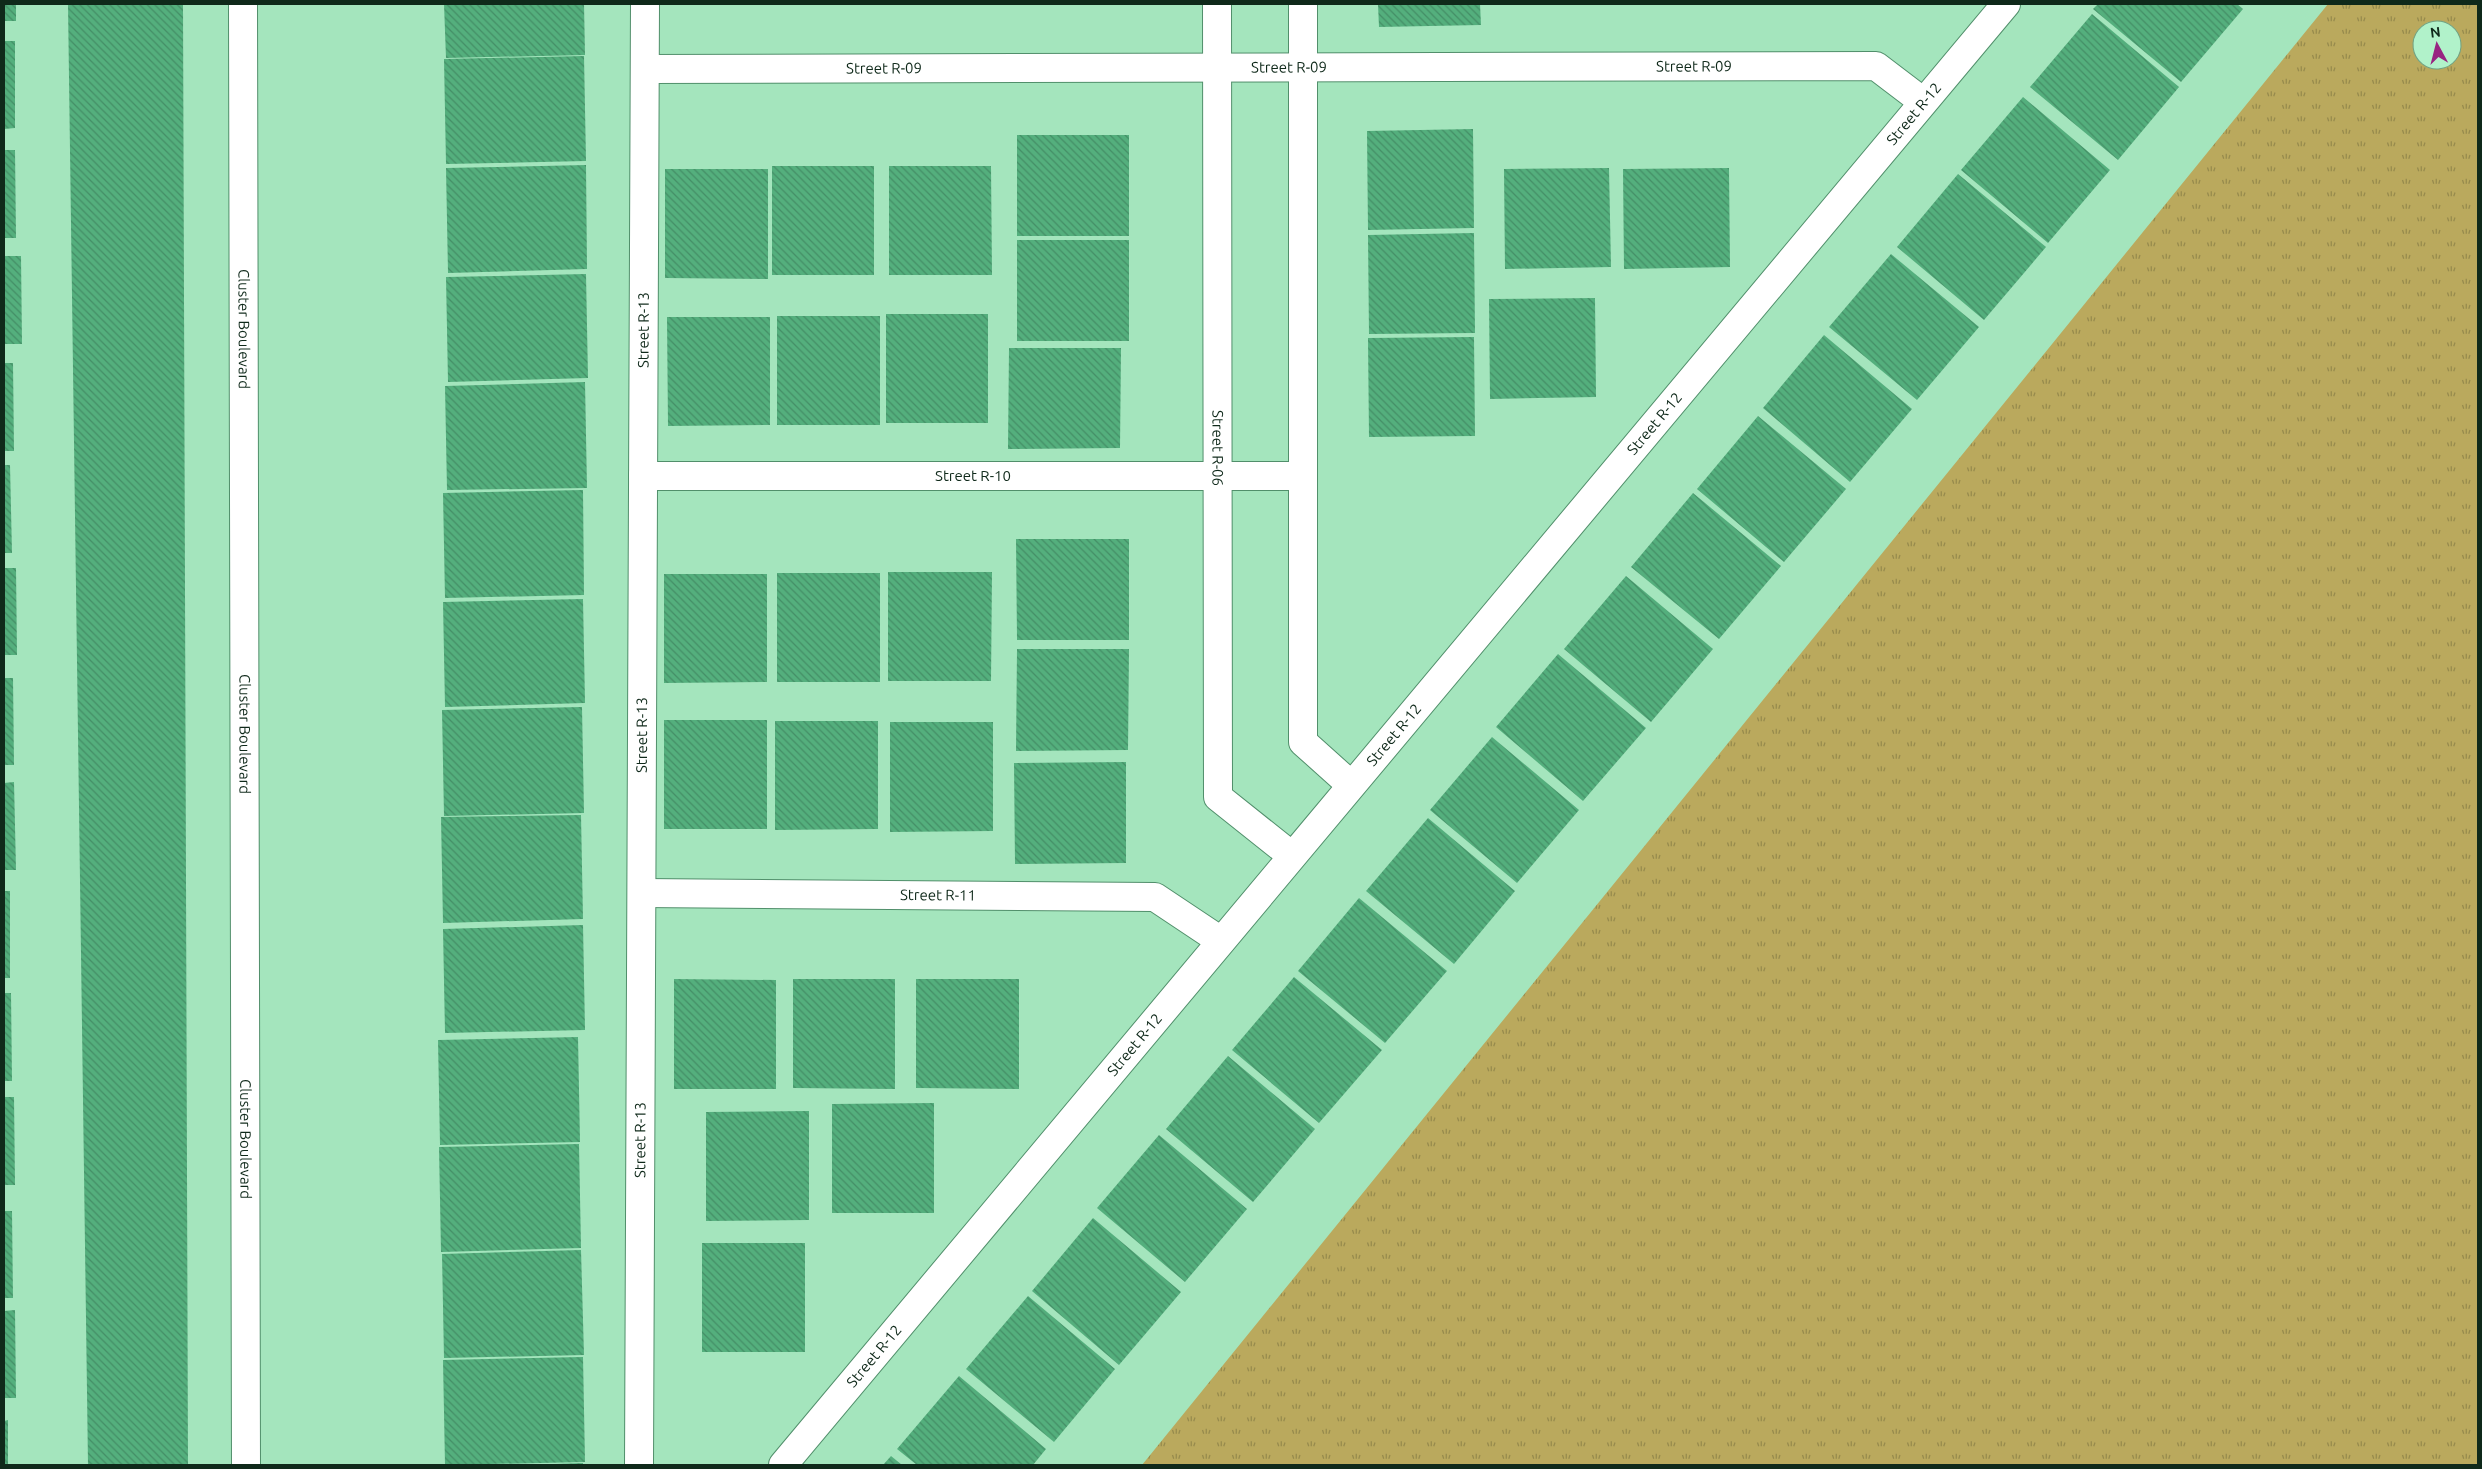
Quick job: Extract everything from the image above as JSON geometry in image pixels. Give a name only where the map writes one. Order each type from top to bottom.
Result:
[{"type":"street","name":"Cluster Boulevard","points":[[243,4],[246,1465]]},
{"type":"street","name":"Street R-13","points":[[640,1465],[645,4]]},
{"type":"street","name":"Street R-06","points":[[1217,4],[1218,797],[1292,856]]},
{"type":"street","points":[[1303,4],[1303,742],[1351,785]]},
{"type":"street","name":"Street R-12","points":[[783,1465],[1922,101],[2006,4]]},
{"type":"street","name":"Street R-09","points":[[644,69],[1876,66],[1922,101]]},
{"type":"street","name":"Street R-10","points":[[643,476],[1303,476]]},
{"type":"street","name":"Street R-11","points":[[642,893],[1155,897],[1221,941]]},
{"type":"green space","points":[[2328,4],[2478,4],[2478,1465],[1142,1465]]},
{"type":"building","points":[[4,4],[16,4],[16,21],[4,21]]},
{"type":"building","points":[[68,4],[183,4],[188,1465],[88,1465]]},
{"type":"building","points":[[444,4],[584,4],[585,55],[446,58]]},
{"type":"building","points":[[1378,4],[1480,4],[1481,25],[1379,27]]},
{"type":"building","points":[[2098,4],[2237,4],[2243,9],[2181,82],[2093,9]]},
{"type":"building","points":[[2092,14],[2179,87],[2118,160],[2030,87]]},
{"type":"building","points":[[4,41],[15,41],[15,128],[4,129]]},
{"type":"building","points":[[584,56],[586,161],[446,164],[444,59]]},
{"type":"building","points":[[2023,97],[2110,170],[2048,243],[1961,170]]},
{"type":"building","points":[[1473,129],[1474,228],[1368,230],[1367,131]]},
{"type":"building","points":[[1017,135],[1129,135],[1129,236],[1017,236]]},
{"type":"building","points":[[4,150],[15,150],[16,238],[4,238]]},
{"type":"building","points":[[586,165],[587,269],[448,273],[446,168]]},
{"type":"building","points":[[772,166],[874,166],[874,275],[772,275]]},
{"type":"building","points":[[889,166],[991,166],[992,275],[889,275]]},
{"type":"building","points":[[1609,168],[1611,267],[1505,269],[1504,169]]},
{"type":"building","points":[[1729,168],[1730,267],[1624,269],[1623,169]]},
{"type":"building","points":[[665,169],[768,169],[768,279],[665,278]]},
{"type":"building","points":[[1958,174],[2046,247],[1984,320],[1897,247]]},
{"type":"building","points":[[1474,233],[1475,333],[1369,334],[1368,235]]},
{"type":"building","points":[[1017,240],[1129,240],[1129,341],[1017,341]]},
{"type":"building","points":[[1891,254],[1979,327],[1917,400],[1829,327]]},
{"type":"building","points":[[4,256],[21,256],[22,344],[4,344]]},
{"type":"building","points":[[586,274],[588,378],[448,382],[446,277]]},
{"type":"building","points":[[1595,298],[1596,397],[1490,399],[1489,299]]},
{"type":"building","points":[[886,314],[988,314],[988,423],[886,423]]},
{"type":"building","points":[[777,316],[880,316],[880,425],[777,425]]},
{"type":"building","points":[[667,317],[770,317],[770,425],[668,426]]},
{"type":"building","points":[[1824,335],[1912,409],[1850,482],[1763,408]]},
{"type":"building","points":[[1474,337],[1475,436],[1369,437],[1368,338]]},
{"type":"building","points":[[1009,348],[1121,348],[1120,448],[1008,449]]},
{"type":"building","points":[[4,363],[13,363],[14,451],[4,451]]},
{"type":"building","points":[[585,382],[587,488],[447,490],[445,386]]},
{"type":"building","points":[[1758,416],[1846,489],[1784,562],[1697,489]]},
{"type":"building","points":[[4,465],[10,465],[12,553],[4,553]]},
{"type":"building","points":[[583,490],[584,595],[445,598],[443,493]]},
{"type":"building","points":[[1693,493],[1781,566],[1719,639],[1631,567]]},
{"type":"building","points":[[1016,539],[1129,539],[1129,640],[1017,640]]},
{"type":"building","points":[[4,568],[16,568],[17,655],[4,655]]},
{"type":"building","points":[[888,572],[992,572],[991,681],[888,681]]},
{"type":"building","points":[[777,573],[880,573],[880,682],[777,682]]},
{"type":"building","points":[[664,574],[767,574],[767,682],[664,683]]},
{"type":"building","points":[[1626,576],[1713,649],[1651,722],[1564,649]]},
{"type":"building","points":[[583,599],[585,703],[445,707],[443,602]]},
{"type":"building","points":[[1017,649],[1129,649],[1128,750],[1016,751]]},
{"type":"building","points":[[1558,654],[1646,728],[1583,801],[1496,727]]},
{"type":"building","points":[[4,678],[13,678],[14,765],[4,765]]},
{"type":"building","points":[[582,707],[584,813],[444,816],[442,710]]},
{"type":"building","points":[[664,720],[767,720],[767,829],[664,829]]},
{"type":"building","points":[[775,721],[878,721],[878,829],[775,830]]},
{"type":"building","points":[[890,722],[993,722],[993,831],[890,832]]},
{"type":"building","points":[[1492,737],[1579,810],[1517,883],[1430,810]]},
{"type":"building","points":[[1126,762],[1126,863],[1015,864],[1014,763]]},
{"type":"building","points":[[14,782],[16,870],[4,870],[4,783]]},
{"type":"building","points":[[581,815],[583,919],[443,923],[441,817]]},
{"type":"building","points":[[1428,818],[1515,891],[1454,964],[1366,891]]},
{"type":"building","points":[[4,891],[10,891],[10,978],[4,978]]},
{"type":"building","points":[[1359,898],[1447,971],[1385,1043],[1298,971]]},
{"type":"building","points":[[583,925],[585,1030],[445,1033],[443,929]]},
{"type":"building","points":[[1294,977],[1382,1050],[1319,1123],[1232,1050]]},
{"type":"building","points":[[674,979],[776,980],[776,1089],[674,1089]]},
{"type":"building","points":[[793,979],[895,979],[895,1089],[793,1088]]},
{"type":"building","points":[[916,979],[1019,979],[1019,1089],[916,1088]]},
{"type":"building","points":[[4,993],[11,993],[12,1081],[4,1081]]},
{"type":"building","points":[[578,1037],[580,1142],[440,1145],[438,1040]]},
{"type":"building","points":[[1228,1056],[1315,1129],[1253,1202],[1166,1129]]},
{"type":"building","points":[[4,1097],[14,1097],[15,1185],[4,1185]]},
{"type":"building","points":[[934,1103],[934,1213],[832,1213],[832,1104]]},
{"type":"building","points":[[809,1111],[809,1220],[706,1221],[706,1112]]},
{"type":"building","points":[[1159,1135],[1247,1209],[1185,1282],[1097,1208]]},
{"type":"building","points":[[579,1144],[581,1248],[441,1252],[439,1147]]},
{"type":"building","points":[[4,1211],[12,1211],[13,1298],[4,1298]]},
{"type":"building","points":[[1093,1218],[1181,1292],[1119,1365],[1032,1291]]},
{"type":"building","points":[[702,1243],[805,1243],[805,1352],[702,1352]]},
{"type":"building","points":[[581,1250],[584,1355],[444,1358],[442,1254]]},
{"type":"building","points":[[1028,1296],[1115,1369],[1054,1442],[966,1369]]},
{"type":"building","points":[[15,1310],[16,1398],[4,1398],[4,1311]]},
{"type":"building","points":[[583,1357],[585,1462],[445,1465],[443,1360]]},
{"type":"building","points":[[959,1376],[1046,1449],[1033,1465],[917,1465],[897,1449]]},
{"type":"building","points":[[8,1420],[8,1465],[4,1465],[4,1421]]},
{"type":"building","points":[[891,1456],[902,1465],[883,1465]]},
{"type":"building","points":[[583,1463],[583,1465],[555,1465],[555,1464]]}]
